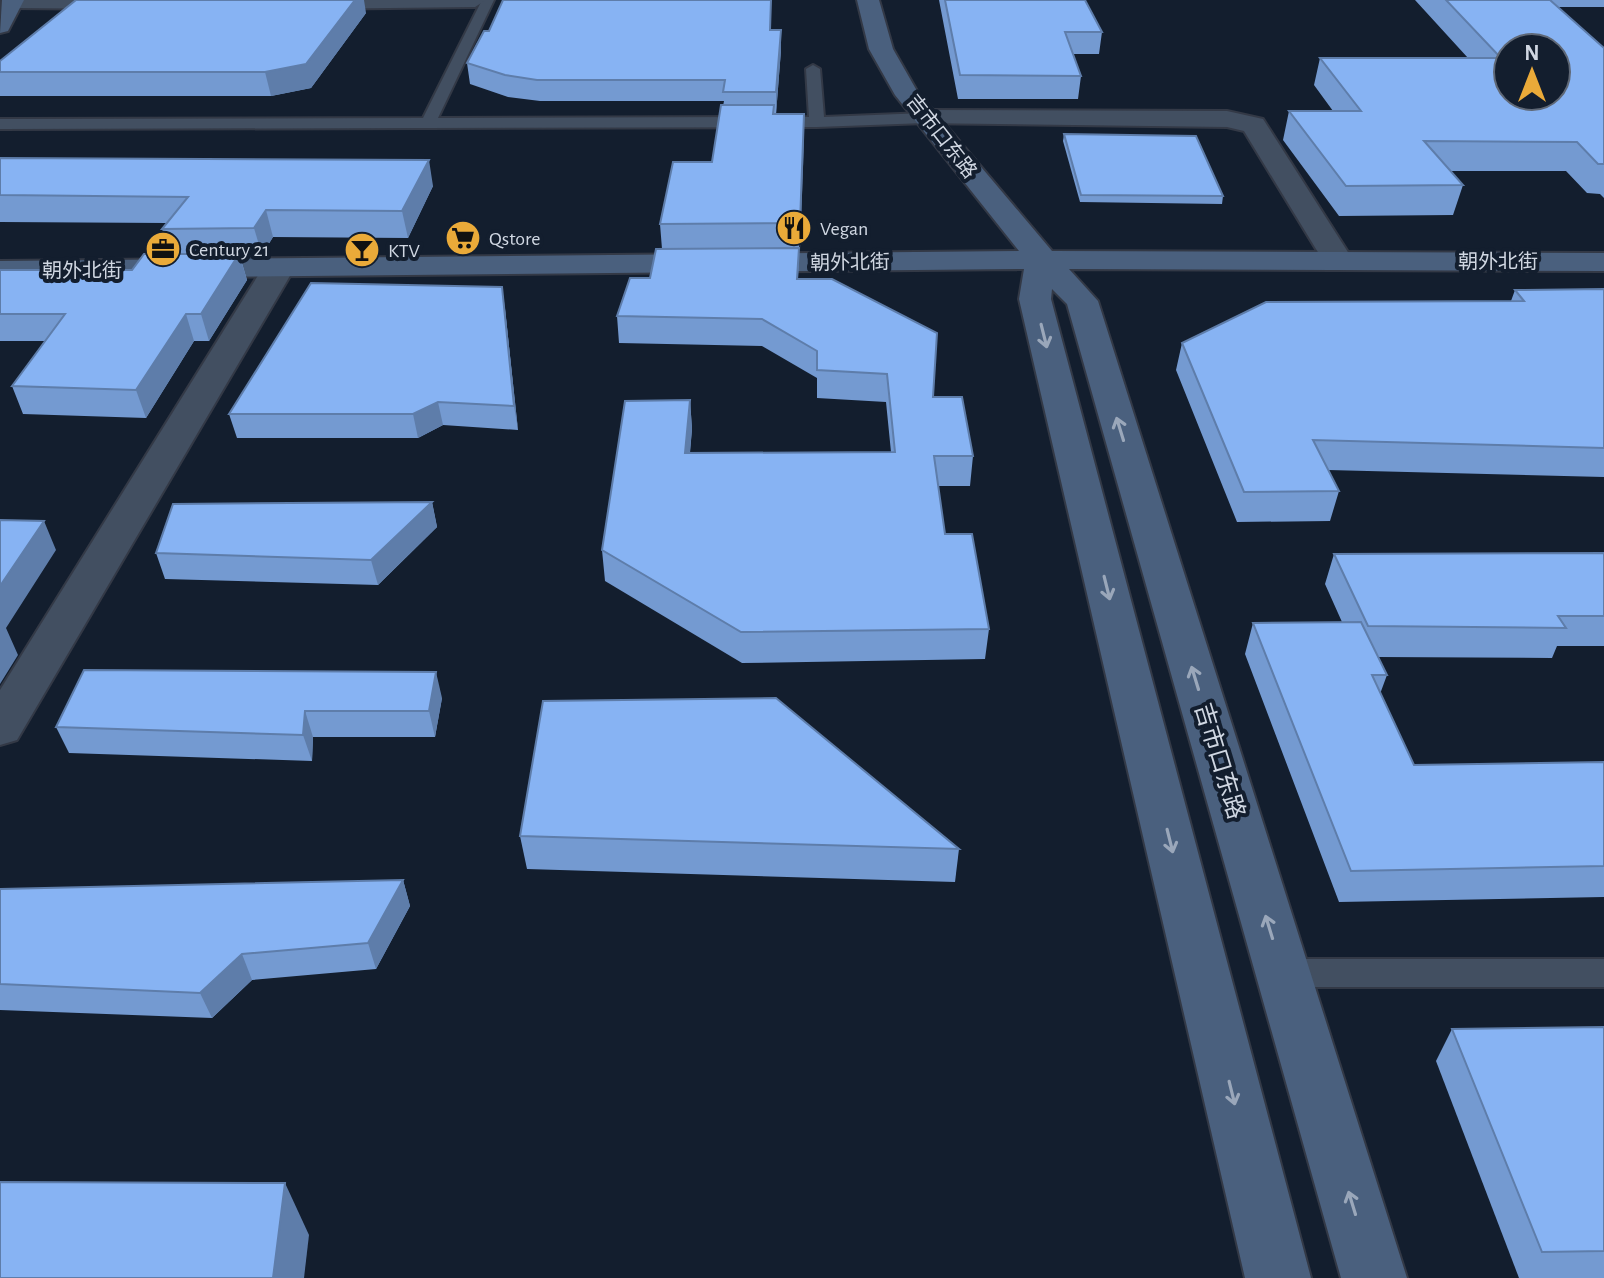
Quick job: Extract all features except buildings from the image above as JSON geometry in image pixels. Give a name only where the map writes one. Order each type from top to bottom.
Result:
[{"type":"street","points":[[292,2],[475,0]]},
{"type":"street","name":"吉市口东路","points":[[868,0],[870,23],[889,67],[925,118],[1041,260],[1082,301],[1374,1278]]},
{"type":"street","points":[[0,26],[12,1],[152,2]]},
{"type":"street","points":[[925,118],[1227,119],[1254,125],[1338,260]]},
{"type":"street","points":[[1041,260],[1035,299],[1278,1278]]},
{"type":"street","name":"朝外北街","points":[[0,270],[1041,260],[1604,262]]},
{"type":"street","points":[[0,728],[278,269]]},
{"type":"lane","points":[[428,123],[488,0]]},
{"type":"lane","points":[[813,69],[817,122]]},
{"type":"lane","points":[[0,124],[817,122],[925,118]]},
{"type":"lane","points":[[1283,973],[1604,973]]},
{"type":"place","name":"Vegan","points":[[794,228]]},
{"type":"place","name":"Qstore","points":[[463,238]]},
{"type":"place","name":"Century 21","points":[[163,249]]},
{"type":"place","name":"KTV","points":[[362,250]]}]
